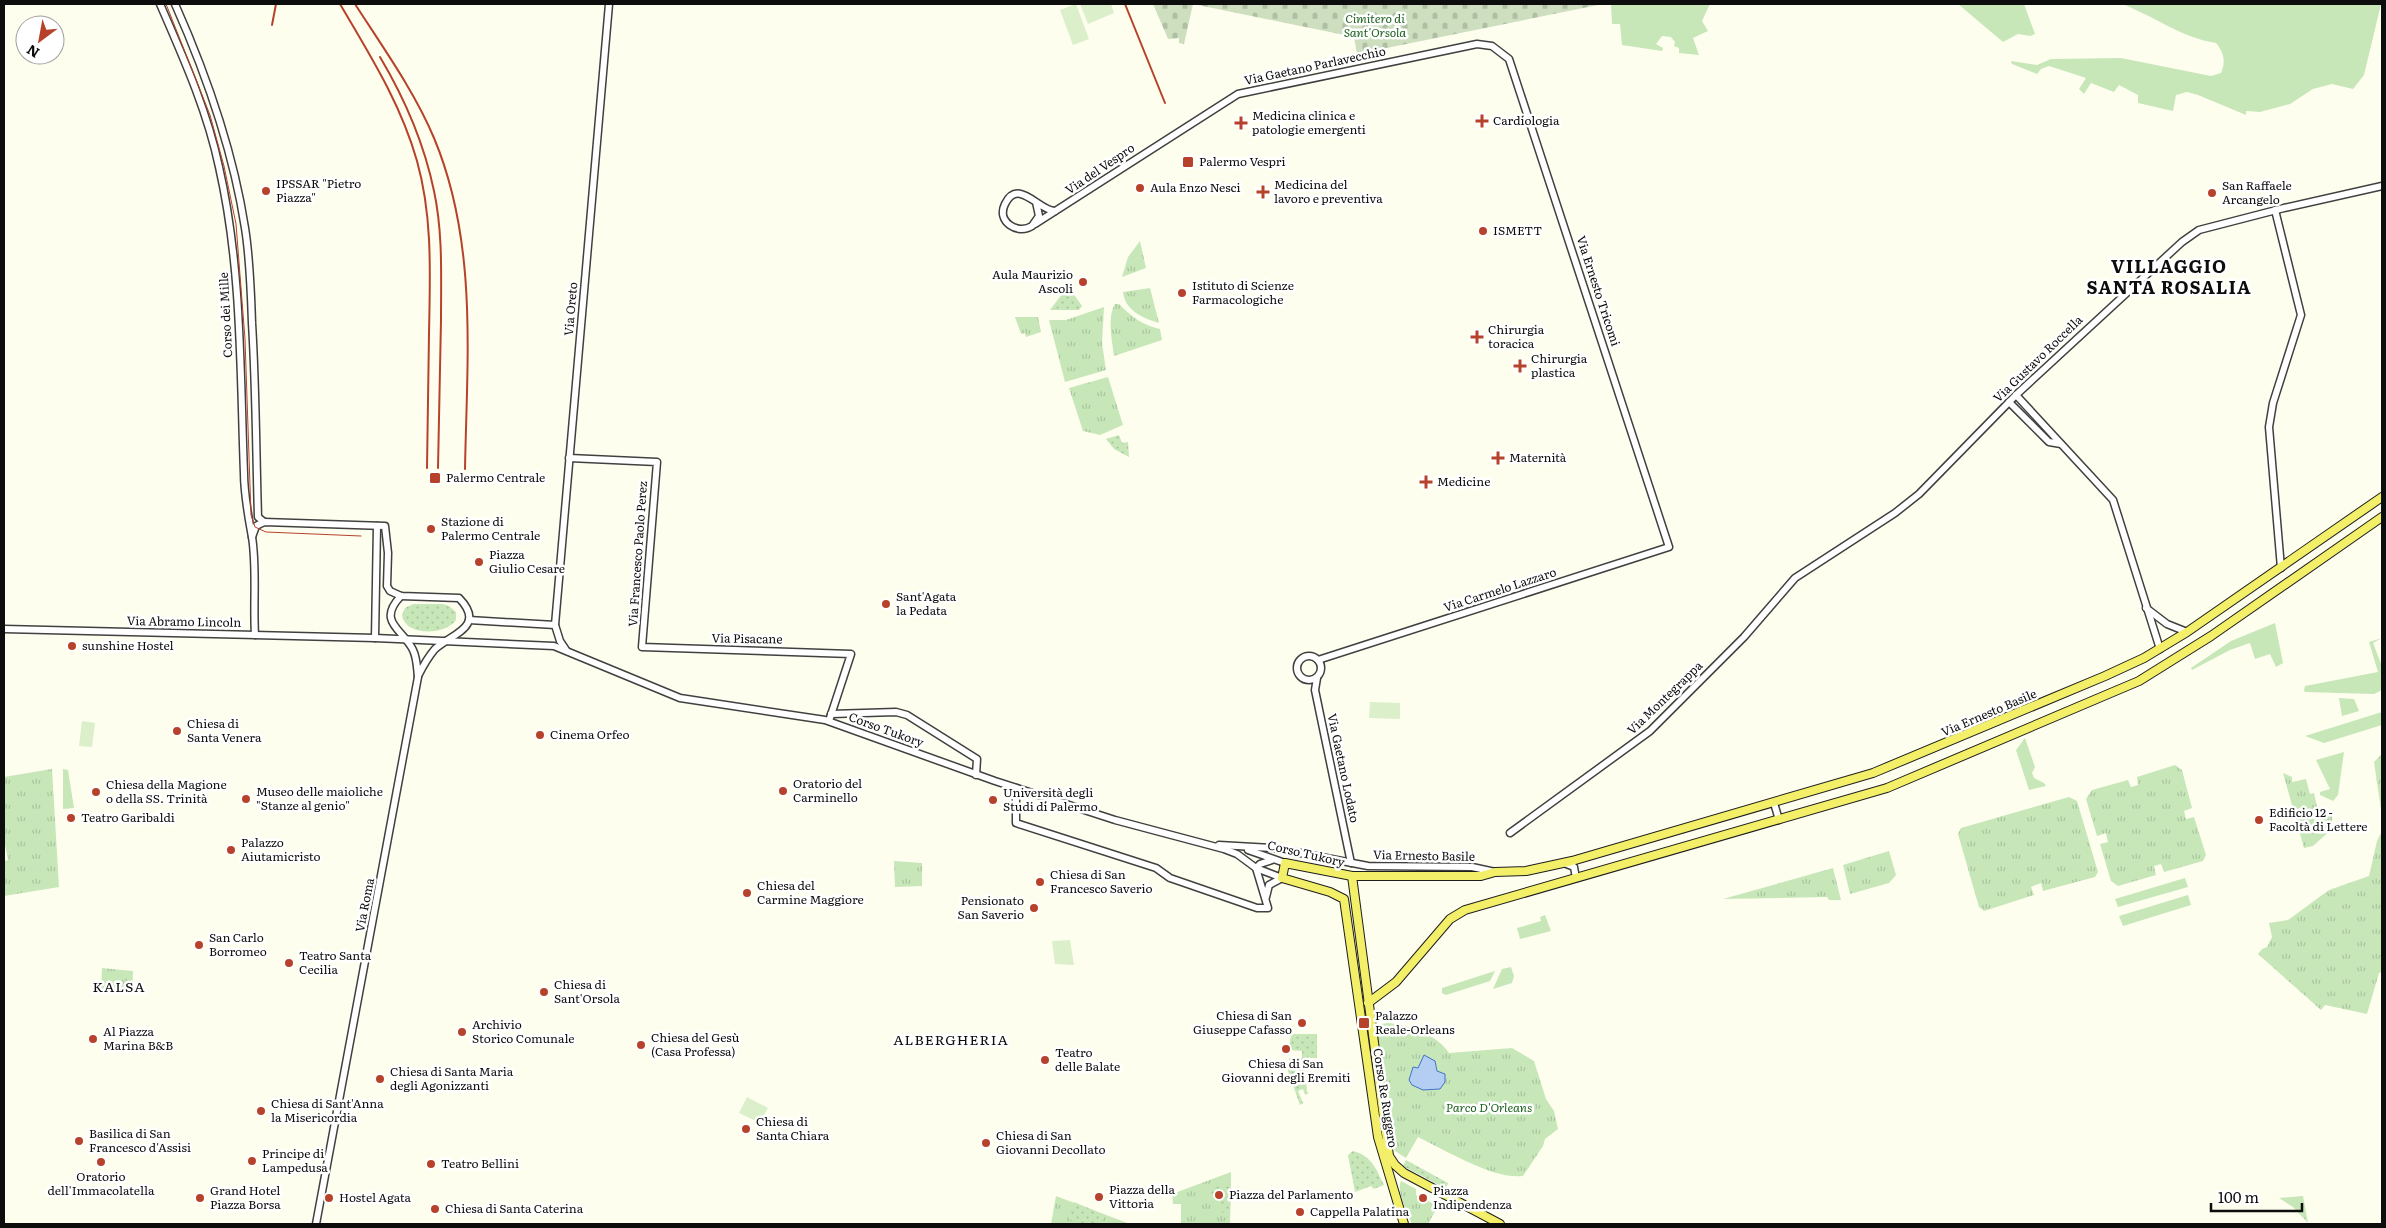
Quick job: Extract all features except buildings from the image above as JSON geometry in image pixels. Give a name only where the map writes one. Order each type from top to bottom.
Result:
[{"type":"main road","name":"Via Ernesto Basile","points":[[1368,877],[1482,876],[1495,872],[1526,871],[1564,863],[1873,773],[2105,676],[2160,649],[2281,568],[2382,497]]},
{"type":"main road","points":[[1368,1003],[1396,982],[1456,915],[1576,878],[1887,788],[2139,681],[2211,636],[2382,516]]},
{"type":"main road","points":[[1282,878],[1286,863]]},
{"type":"main road","name":"Corso Tukory","points":[[1286,863],[1352,876],[1368,877]]},
{"type":"main road","name":"Corso Re Ruggero","points":[[1352,876],[1387,1146],[1391,1160],[1404,1173]]},
{"type":"main road","name":"Corso Tukory","points":[[1282,878],[1338,894],[1344,899]]},
{"type":"main road","name":"Corso Re Ruggero","points":[[1344,899],[1378,1137],[1391,1182]]},
{"type":"main road","points":[[1404,1224],[1391,1182],[1393,1173],[1404,1173],[1500,1224]]},
{"type":"street","name":"Corso dei Mille","points":[[160,4],[205,116],[219,167],[229,216],[234,256],[241,370],[246,510],[252,537],[255,635]]},
{"type":"street","name":"Corso dei Mille","points":[[175,4],[220,119],[245,226],[256,391],[258,517],[264,522]]},
{"type":"street","name":"Via Oreto","points":[[555,625],[609,4]]},
{"type":"street","name":"Via Gaetano Parlavecchio","points":[[1177,131],[1238,94],[1469,45],[1482,44],[1496,48]]},
{"type":"street","name":"Via Ernesto Tricomi","points":[[1496,48],[1505,55],[1514,69],[1670,547]]},
{"type":"street","name":"Via del Vespro","points":[[1035,224],[1177,131]]},
{"type":"street","name":"Via Gustavo Roccella","points":[[1795,578],[1895,513],[1919,494],[2016,395],[2182,242],[2199,230],[2275,210],[2382,186]]},
{"type":"street","points":[[1036,202],[1039,213],[1035,224],[1026,229],[1016,229],[1008,224],[1003,213],[1006,202],[1015,195],[1025,195],[1036,202],[1046,210],[1057,211]]},
{"type":"street","points":[[2275,210],[2301,315],[2273,403],[2269,427],[2281,568]]},
{"type":"street","points":[[2016,395],[2113,500],[2160,649]]},
{"type":"street","points":[[2009,402],[2049,442],[2062,444]]},
{"type":"street","name":"Via Francesco Paolo Perez","points":[[569,458],[657,462],[642,647]]},
{"type":"street","points":[[252,537],[257,525],[264,522],[385,526],[388,553],[387,587],[392,593],[400,596],[458,598],[466,607],[468,620],[461,632],[445,641],[432,653],[418,677]]},
{"type":"street","points":[[375,638],[377,526]]},
{"type":"street","name":"Via Carmelo Lazzaro","points":[[1318,660],[1670,547]]},
{"type":"street","name":"Via Montegrappa","points":[[1510,833],[1650,731],[1744,637],[1795,578]]},
{"type":"street","points":[[400,596],[392,609],[391,618],[395,628],[405,639],[416,660],[418,677]]},
{"type":"street","points":[[2146,608],[2167,624],[2187,632]]},
{"type":"street","points":[[468,620],[555,625],[560,641],[567,651]]},
{"type":"street","name":"Via Abramo Lincoln","points":[[4,629],[445,641]]},
{"type":"street","name":"Corso Tukory","points":[[445,641],[554,646],[680,698],[829,721],[1016,788],[1115,820],[1209,844],[1237,854],[1256,868],[1282,878]]},
{"type":"street","name":"Via Pisacane","points":[[642,647],[851,654],[831,714]]},
{"type":"street","name":"Via Carmelo Lazzaro","points":[[1321,668],[1337,653]]},
{"type":"street","points":[[1306,657],[1318,660],[1321,668],[1316,678],[1310,680],[1304,679],[1299,675],[1297,668],[1300,661],[1306,657]]},
{"type":"street","name":"Via Roma","points":[[316,1224],[418,677]]},
{"type":"street","name":"Via Gaetano Lodato","points":[[1316,678],[1315,690],[1351,864]]},
{"type":"street","name":"Corso Tukory","points":[[831,714],[889,712],[907,715],[977,759],[976,774]]},
{"type":"street","points":[[829,721],[831,714]]},
{"type":"street","points":[[1016,788],[1016,823],[1111,852],[1160,870],[1170,878],[1198,889],[1258,908],[1268,908],[1256,868],[1263,863],[1274,860]]},
{"type":"street","points":[[1774,803],[1779,820]]},
{"type":"street","name":"Corso Tukory","points":[[1209,844],[1240,848],[1274,848],[1351,864]]},
{"type":"street","name":"Corso Tukory","points":[[1240,848],[1286,863]]},
{"type":"street","points":[[1564,863],[1574,867],[1576,878]]},
{"type":"street","name":"Via Ernesto Basile","points":[[1351,864],[1472,867],[1495,872]]},
{"type":"street","points":[[1266,898],[1269,885],[1282,878]]},
{"type":"green space","points":[[1076,4],[1089,39],[1073,45],[1060,10]]},
{"type":"green space","points":[[1080,4],[1111,4],[1114,13],[1088,24]]},
{"type":"green space","points":[[1153,4],[1193,4],[1184,44],[1179,43],[1179,38],[1168,39]]},
{"type":"green space","name":"Cimitero di Sant'Orsola","points":[[1193,4],[1603,4],[1357,54],[1354,37]]},
{"type":"green space","points":[[1611,4],[1710,4],[1702,21],[1708,31],[1693,38],[1699,55],[1679,53],[1679,48],[1674,46],[1675,42],[1671,37],[1662,36],[1656,44],[1663,48],[1662,51],[1622,45],[1620,24],[1612,24]]},
{"type":"green space","points":[[1958,4],[2024,4],[2035,34],[2030,36],[2018,34],[2003,42]]},
{"type":"green space","points":[[2122,4],[2381,4],[2364,75],[2353,89],[2332,84],[2313,89],[2290,104],[2260,112],[2246,111],[2246,115],[2187,92],[2176,95],[2173,111],[2138,103],[2138,95],[2119,85],[2114,92],[2091,83],[2084,94],[2079,89],[2086,78],[2049,66],[2041,69],[2037,74],[2012,64],[2011,61],[2037,65],[2051,59],[2121,58],[2211,76],[2221,73],[2223,57],[2216,43],[2180,32]]},
{"type":"green space","points":[[1140,241],[1146,268],[1122,277],[1128,257]]},
{"type":"green space","points":[[1068,286],[1082,306],[1079,310],[1050,310]]},
{"type":"green space","points":[[1150,288],[1159,323],[1136,313],[1124,299],[1123,292]]},
{"type":"green space","points":[[1115,304],[1119,304],[1133,317],[1143,323],[1160,329],[1162,340],[1114,356],[1111,336],[1111,315]]},
{"type":"green space","points":[[1104,307],[1102,343],[1106,370],[1065,382],[1049,320],[1066,320]]},
{"type":"green space","points":[[1015,317],[1038,317],[1041,332],[1026,337],[1025,333],[1021,334]]},
{"type":"green space","points":[[1108,377],[1123,425],[1100,435],[1083,431],[1069,388]]},
{"type":"green space","points":[[1119,435],[1122,443],[1128,442],[1129,457],[1114,449],[1106,439]]},
{"type":"green space","points":[[413,604],[443,604],[449,606],[456,612],[456,620],[444,629],[435,631],[418,630],[410,627],[402,615],[405,608]]},
{"type":"green space","points":[[2275,623],[2283,663],[2276,667],[2270,654],[2255,659],[2250,643],[2230,650],[2192,670],[2191,668],[2231,641]]},
{"type":"green space","points":[[2382,638],[2373,643],[2382,666],[2382,690],[2374,694],[2305,692],[2305,686],[2378,672],[2369,642]]},
{"type":"green space","points":[[2339,698],[2354,699],[2359,711],[2342,716]]},
{"type":"green space","points":[[1370,702],[1400,703],[1400,719],[1369,718]]},
{"type":"green space","points":[[2382,712],[2382,725],[2324,743],[2305,736]]},
{"type":"green space","points":[[82,721],[95,723],[92,747],[79,746]]},
{"type":"green space","points":[[2025,738],[2035,767],[2032,773],[2034,778],[2046,786],[2029,790],[2016,750]]},
{"type":"green space","points":[[2344,752],[2338,795],[2333,801],[2320,795],[2320,792],[2330,789],[2316,760]]},
{"type":"green space","points":[[2382,754],[2382,816],[2374,762]]},
{"type":"green space","points":[[2175,765],[2182,770],[2192,808],[2184,811],[2186,819],[2194,817],[2206,855],[2203,861],[2164,872],[2161,864],[2154,866],[2156,875],[2118,886],[2111,881],[2100,844],[2108,842],[2106,833],[2097,836],[2086,799],[2092,790],[2128,780],[2131,787],[2138,785],[2137,777]]},
{"type":"green space","points":[[52,769],[59,887],[4,896],[4,861],[8,860],[4,839],[4,777]]},
{"type":"green space","points":[[63,769],[68,770],[74,808],[63,809]]},
{"type":"green space","points":[[2283,773],[2292,777],[2292,782],[2306,779],[2310,794],[2314,793],[2317,807],[2322,808],[2322,812],[2332,812],[2332,829],[2313,846],[2304,848]]},
{"type":"green space","points":[[2069,797],[2077,801],[2098,872],[2095,877],[2043,891],[2041,883],[2031,887],[2034,895],[1984,911],[1979,907],[1958,834],[1961,828]]},
{"type":"green space","points":[[2382,831],[2382,972],[2379,973],[2367,1014],[2325,1005],[2321,1010],[2258,954],[2267,947],[2272,937],[2269,923],[2288,920],[2329,890],[2369,876],[2377,841]]},
{"type":"green space","points":[[1889,851],[1896,875],[1889,883],[1850,894],[1843,865]]},
{"type":"green space","points":[[894,861],[922,863],[922,886],[895,887]]},
{"type":"green space","points":[[1833,868],[1841,900],[1829,900],[1827,897],[1723,899]]},
{"type":"green space","points":[[2185,878],[2188,887],[2118,907],[2115,899]]},
{"type":"green space","points":[[2188,895],[2191,905],[2123,926],[2119,916]]},
{"type":"green space","points":[[1545,915],[1551,931],[1520,939],[1517,928],[1541,921],[1540,917]]},
{"type":"green space","points":[[1070,940],[1074,965],[1055,964],[1052,941]]},
{"type":"green space","points":[[1511,967],[1514,976],[1512,983],[1493,989],[1502,969]]},
{"type":"green space","points":[[102,968],[133,971],[132,993],[101,991]]},
{"type":"green space","points":[[1495,971],[1490,981],[1446,995],[1442,993],[1442,988]]},
{"type":"green space","name":"Parco D'Orleans","points":[[1388,1023],[1422,1032],[1438,1041],[1449,1053],[1512,1048],[1534,1061],[1546,1099],[1554,1111],[1558,1129],[1545,1139],[1543,1146],[1523,1176],[1511,1176],[1484,1169],[1418,1137],[1406,1158],[1395,1151],[1391,1143],[1375,1025]]},
{"type":"green space","points":[[1291,1034],[1317,1034],[1317,1058],[1304,1058],[1307,1092],[1309,1093],[1305,1095],[1303,1089],[1298,1091],[1303,1103],[1300,1105],[1285,1063],[1289,1063],[1289,1058],[1302,1058],[1302,1051],[1289,1050]]},
{"type":"green space","points":[[747,1097],[768,1108],[760,1123],[739,1113]]},
{"type":"green space","points":[[1353,1151],[1365,1156],[1369,1160],[1384,1185],[1374,1189],[1371,1186],[1355,1192],[1348,1155]]},
{"type":"green space","points":[[1406,1160],[1448,1183],[1446,1189],[1403,1166]]},
{"type":"green space","points":[[1231,1172],[1230,1224],[1181,1224],[1181,1204],[1173,1204],[1172,1194]]},
{"type":"green space","points":[[1231,1175],[1230,1218],[1222,1212],[1219,1200],[1210,1199],[1207,1191],[1224,1184]]},
{"type":"green space","points":[[1401,1181],[1416,1189],[1416,1195],[1438,1206],[1428,1224],[1412,1224],[1401,1196]]},
{"type":"green space","points":[[1056,1196],[1130,1224],[1051,1224]]},
{"type":"green space","points":[[2303,1196],[2308,1223],[2293,1207],[2279,1198]]},
{"type":"green space","points":[[1074,1202],[1105,1215],[1100,1224],[1076,1224],[1070,1219]]},
{"type":"water","points":[[1424,1055],[1435,1061],[1437,1071],[1445,1074],[1445,1082],[1440,1089],[1423,1090],[1412,1085],[1409,1080],[1413,1067],[1418,1068]]},
{"type":"tram line","points":[[166,4],[210,115],[224,166],[236,224],[245,339],[251,515],[255,527],[266,532],[361,536]]},
{"type":"railway","points":[[272,25],[276,4]]},
{"type":"railway","points":[[340,4],[394,100],[410,140],[422,182],[428,225],[430,269],[427,468]]},
{"type":"railway","points":[[355,4],[398,70],[426,121],[448,178],[458,218],[467,301],[465,469]]},
{"type":"railway","points":[[1125,4],[1165,103]]},
{"type":"railway","points":[[380,57],[398,89],[413,122],[430,173],[437,207],[441,271],[438,468]]},
{"type":"place","name":"Cardiologia","points":[[1482,121]]},
{"type":"place","name":"Medicina clinica e patologie emergenti","points":[[1241,123]]},
{"type":"place","name":"Palermo Vespri","points":[[1188,162]]},
{"type":"place","name":"Aula Enzo Nesci","points":[[1140,188]]},
{"type":"place","name":"IPSSAR \"Pietro Piazza\"","points":[[266,191]]},
{"type":"place","name":"Medicina del lavoro e preventiva","points":[[1263,192]]},
{"type":"place","name":"San Raffaele Arcangelo","points":[[2212,193]]},
{"type":"place","name":"ISMETT","points":[[1483,231]]},
{"type":"place","name":"Aula Maurizio Ascoli","points":[[1083,282]]},
{"type":"place","name":"Istituto di Scienze Farmacologiche","points":[[1182,293]]},
{"type":"place","name":"Chirurgia toracica","points":[[1477,337]]},
{"type":"place","name":"Chirurgia plastica","points":[[1520,366]]},
{"type":"place","name":"Maternità","points":[[1498,458]]},
{"type":"place","name":"Palermo Centrale","points":[[435,478]]},
{"type":"place","name":"Medicine","points":[[1426,482]]},
{"type":"place","name":"Stazione di Palermo Centrale","points":[[431,529]]},
{"type":"place","name":"Piazza Giulio Cesare","points":[[479,562]]},
{"type":"place","name":"Sant'Agata la Pedata","points":[[886,604]]},
{"type":"place","name":"sunshine Hostel","points":[[72,646]]},
{"type":"place","name":"Chiesa di Santa Venera","points":[[177,731]]},
{"type":"place","name":"Cinema Orfeo","points":[[540,735]]},
{"type":"place","name":"Oratorio del Carminello","points":[[783,791]]},
{"type":"place","name":"Chiesa della Magione o della SS. Trinità","points":[[96,792]]},
{"type":"place","name":"Museo delle maioliche \"Stanze al genio\"","points":[[246,799]]},
{"type":"place","name":"Università degli Studi di Palermo","points":[[993,800]]},
{"type":"place","name":"Teatro Garibaldi","points":[[71,818]]},
{"type":"place","name":"Edificio 12 - Facoltà di Lettere","points":[[2259,820]]},
{"type":"place","name":"Palazzo Aiutamicristo","points":[[231,850]]},
{"type":"place","name":"Chiesa di San Francesco Saverio","points":[[1040,882]]},
{"type":"place","name":"Chiesa del Carmine Maggiore","points":[[747,893]]},
{"type":"place","name":"Pensionato San Saverio","points":[[1034,908]]},
{"type":"place","name":"San Carlo Borromeo","points":[[199,945]]},
{"type":"place","name":"Teatro Santa Cecilia","points":[[289,963]]},
{"type":"place","name":"Chiesa di Sant'Orsola","points":[[544,992]]},
{"type":"place","name":"Chiesa di San Giuseppe Cafasso","points":[[1302,1023]]},
{"type":"place","name":"Palazzo Reale-Orleans","points":[[1364,1023]]},
{"type":"place","name":"Archivio Storico Comunale","points":[[462,1032]]},
{"type":"place","name":"Al Piazza Marina B&B","points":[[93,1039]]},
{"type":"place","name":"Chiesa del Gesù (Casa Professa)","points":[[641,1045]]},
{"type":"place","name":"Chiesa di San Giovanni degli Eremiti","points":[[1286,1049]]},
{"type":"place","name":"Teatro delle Balate","points":[[1045,1060]]},
{"type":"place","name":"Chiesa di Santa Maria degli Agonizzanti","points":[[380,1079]]},
{"type":"place","name":"Chiesa di Sant'Anna la Misericordia","points":[[261,1111]]},
{"type":"place","name":"Chiesa di Santa Chiara","points":[[746,1129]]},
{"type":"place","name":"Basilica di San Francesco d'Assisi","points":[[79,1141]]},
{"type":"place","name":"Chiesa di San Giovanni Decollato","points":[[986,1143]]},
{"type":"place","name":"Principe di Lampedusa","points":[[252,1161]]},
{"type":"place","name":"Oratorio dell'Immacolatella","points":[[101,1162]]},
{"type":"place","name":"Teatro Bellini","points":[[431,1164]]},
{"type":"place","name":"Piazza del Parlamento","points":[[1219,1195]]},
{"type":"place","name":"Piazza della Vittoria","points":[[1099,1197]]},
{"type":"place","name":"Grand Hotel Piazza Borsa","points":[[200,1198]]},
{"type":"place","name":"Hostel Agata","points":[[329,1198]]},
{"type":"place","name":"Piazza Indipendenza","points":[[1423,1198]]},
{"type":"place","name":"Chiesa di Santa Caterina","points":[[435,1209]]},
{"type":"place","name":"Cappella Palatina","points":[[1300,1212]]},
{"type":"district","name":"VILLAGGIO SANTA ROSALIA","points":[[2169,277]]},
{"type":"district","name":"KALSA","points":[[119,987]]},
{"type":"district","name":"ALBERGHERIA","points":[[951,1040]]}]
